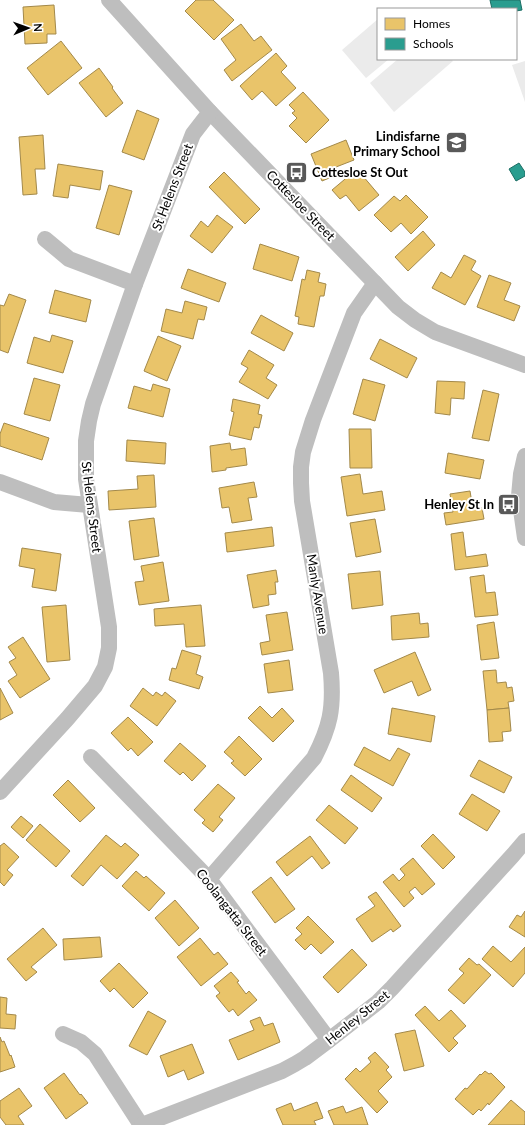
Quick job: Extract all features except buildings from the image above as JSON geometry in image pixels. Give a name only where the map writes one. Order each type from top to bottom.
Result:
[{"type":"street","name":"Cottesloe Street","points":[[108,0],[210,112],[398,307],[415,320],[435,332],[525,365]]},
{"type":"street","name":"St Helens Street","points":[[0,792],[63,724],[95,686],[105,666],[109,648],[110,627],[86,479],[85,459],[89,421],[93,404],[135,284],[193,134],[210,112]]},
{"type":"street","points":[[45,239],[69,259],[135,284]]},
{"type":"street","name":"Manly Avenue","points":[[210,879],[314,758],[323,739],[328,723],[332,702],[331,673],[302,501],[301,467],[313,420],[354,313],[375,283]]},
{"type":"street","points":[[525,456],[521,474],[519,496],[525,538]]},
{"type":"street","points":[[0,482],[54,502],[90,505]]},
{"type":"street","name":"Coolangatta Street","points":[[91,757],[210,879],[329,1040]]},
{"type":"street","name":"Henley Street","points":[[141,1125],[282,1071],[306,1058],[378,1002],[513,856],[525,841]]},
{"type":"street","points":[[63,1034],[80,1042],[95,1054],[141,1125]]},
{"type":"shaded area","points":[[377,20],[377,60],[388,60],[366,78],[342,50]]},
{"type":"shaded area","points":[[397,60],[453,61],[394,112],[370,83]]},
{"type":"shaded area","points":[[525,61],[525,102],[512,65]]},
{"type":"place","name":"Lindisfarne Primary School","points":[[456,143]]},
{"type":"place","name":"Cottesloe St Out","points":[[297,172]]},
{"type":"place","name":"Henley St In","points":[[509,504]]}]
